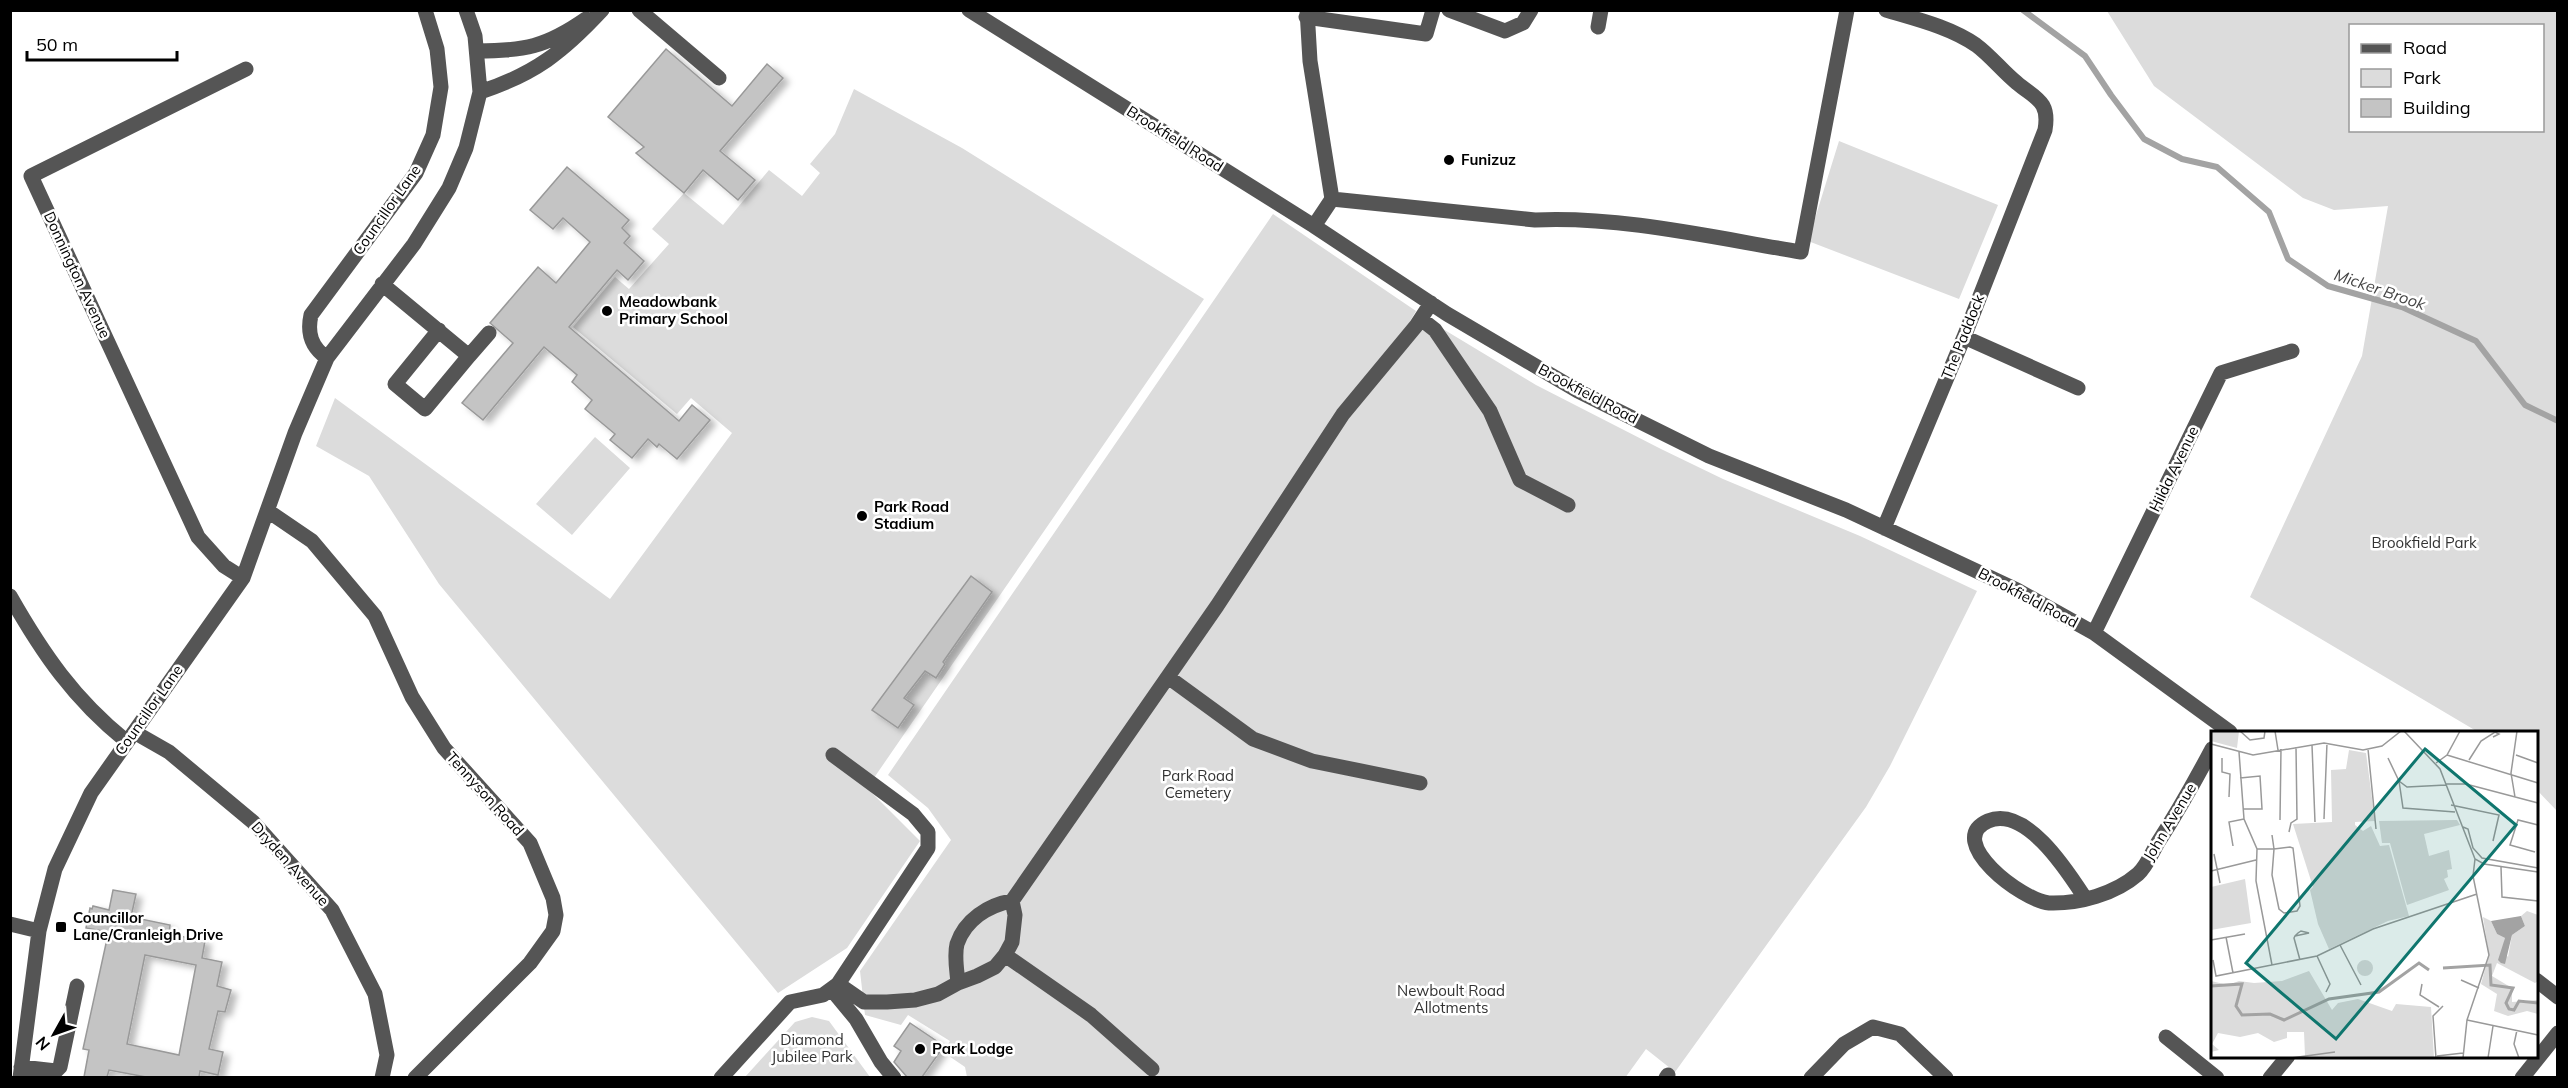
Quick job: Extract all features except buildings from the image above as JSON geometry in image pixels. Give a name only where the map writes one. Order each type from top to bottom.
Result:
[{"type":"street","name":"Councillor Lane","points":[[327,358],[315,350],[308,329],[311,315],[416,173],[434,135],[441,87],[436,49],[424,10]]},
{"type":"street","name":"Councillor Lane","points":[[20,1072],[39,931],[55,869],[91,794],[243,578],[295,433],[327,358],[414,244],[449,188],[466,148],[480,92],[475,36],[466,10]]},
{"type":"street","points":[[477,51],[528,49],[556,38],[600,10]]},
{"type":"street","points":[[480,92],[505,84],[532,71],[571,44],[600,10]]},
{"type":"street","points":[[639,10],[719,78]]},
{"type":"street","name":"Brookfield Road","points":[[969,10],[1314,226],[1431,303],[1578,391],[1709,456],[1846,510],[2017,590],[2094,633],[2225,731]]},
{"type":"street","points":[[1314,226],[1332,199],[1310,61],[1307,14],[1426,34],[1433,10]]},
{"type":"street","points":[[1449,10],[1505,31],[1523,23],[1531,10]]},
{"type":"street","points":[[1598,27],[1601,10]]},
{"type":"street","points":[[1332,199],[1535,220],[1568,219],[1610,222],[1801,252],[1847,10]]},
{"type":"street","name":"The Paddock","points":[[1884,528],[1964,337],[2047,118],[2045,109],[2036,97],[2018,84],[1976,45],[1948,30],[1886,10]]},
{"type":"street","name":"Donnington Avenue","points":[[243,578],[224,566],[198,537],[31,176],[246,69]]},
{"type":"street","points":[[382,284],[469,356]]},
{"type":"street","points":[[958,983],[957,945],[966,928],[988,908],[1012,901],[1112,754],[1168,677],[1343,414],[1421,319],[1431,303]]},
{"type":"street","points":[[1421,319],[1435,330],[1490,411],[1520,480],[1568,506]]},
{"type":"street","points":[[439,330],[395,384],[425,409],[489,333]]},
{"type":"street","points":[[1964,337],[2078,388]]},
{"type":"street","name":"Hilda Avenue","points":[[2094,633],[2221,372],[2292,351]]},
{"type":"street","name":"Tennyson Road","points":[[268,511],[312,541],[375,616],[412,697],[444,748],[530,843],[553,898],[556,915],[553,931],[530,963],[415,1077]]},
{"type":"street","name":"Dryden Avenue","points":[[10,596],[41,648],[75,694],[97,717],[130,736],[169,753],[253,822],[332,910],[375,994],[387,1055],[382,1077]]},
{"type":"street","points":[[1168,677],[1252,738],[1312,761],[1420,783]]},
{"type":"street","name":"John Avenue","points":[[2085,898],[2056,856],[2034,833],[2015,823],[1995,819],[1980,825],[1974,837],[1976,849],[1995,873],[2015,889],[2047,903],[2085,898],[2105,895],[2139,873],[2211,751]]},
{"type":"street","points":[[721,1077],[790,1002],[823,995],[835,987],[928,848],[928,832],[913,814],[833,754]]},
{"type":"street","points":[[835,987],[864,1002],[915,1000],[938,994],[977,976],[995,967],[1005,955],[1015,928],[1012,901]]},
{"type":"street","points":[[10,924],[39,931]]},
{"type":"street","points":[[1005,955],[1091,1015],[1152,1069]]},
{"type":"street","points":[[2538,982],[2558,997]]},
{"type":"street","points":[[20,1072],[56,1071],[60,1067],[77,986]]},
{"type":"street","points":[[835,987],[881,1062],[894,1077]]},
{"type":"street","points":[[1811,1077],[1844,1044],[1873,1027],[1900,1034],[1946,1077]]},
{"type":"street","points":[[2523,1077],[2558,1033]]},
{"type":"street","points":[[2166,1037],[2217,1077]]},
{"type":"street","points":[[2270,1077],[2286,1058]]},
{"type":"green space","name":"Brookfield Park","points":[[2107,11],[2557,11],[2557,811],[2538,791],[2538,731],[2476,731],[2250,597],[2362,356],[2388,206],[2334,210],[2303,198],[2154,86]]},
{"type":"green space","points":[[854,89],[962,148],[1204,299],[867,788],[920,841],[847,948],[778,993],[439,584],[369,476],[316,446],[335,398],[610,599],[732,433],[691,398],[677,414],[573,327],[615,277],[629,289],[669,244],[652,229],[684,193],[723,225],[769,170],[802,196],[820,173],[810,164],[835,134]]},
{"type":"green space","points":[[1839,141],[1998,205],[1959,299],[1808,241]]},
{"type":"green space","points":[[1273,214],[1416,311],[1410,321],[1431,336],[1438,326],[1536,385],[1661,449],[1723,479],[1860,536],[1977,591],[1890,766],[1866,807],[1675,1072],[1646,1049],[1625,1078],[967,1077],[965,1067],[943,1052],[950,1041],[908,1015],[901,1025],[865,1015],[860,971],[951,840],[928,808],[888,775]]},
{"type":"green space","points":[[595,437],[630,468],[572,535],[536,504]]},
{"type":"green space","name":"Diamond Jubilee Park","points":[[812,1017],[829,1021],[870,1077],[745,1077],[795,1022]]},
{"type":"waterway","name":"Micker Brook","points":[[2023,10],[2085,56],[2144,139],[2182,159],[2217,167],[2269,212],[2288,259],[2328,286],[2402,307],[2476,341],[2525,405],[2558,421]]},
{"type":"place","name":"Funizuz","points":[[1449,160]]},
{"type":"place","name":"Meadowbank Primary School","points":[[607,311]]},
{"type":"place","name":"Park Road Stadium","points":[[862,516]]},
{"type":"place","name":"Councillor Lane/Cranleigh Drive","points":[[61,927]]},
{"type":"place","name":"Park Lodge","points":[[920,1049]]},
{"type":"park label","name":"Park Road Cemetery","points":[[1198,784]]},
{"type":"park label","name":"Newboult Road Allotments","points":[[1451,1000]]}]
